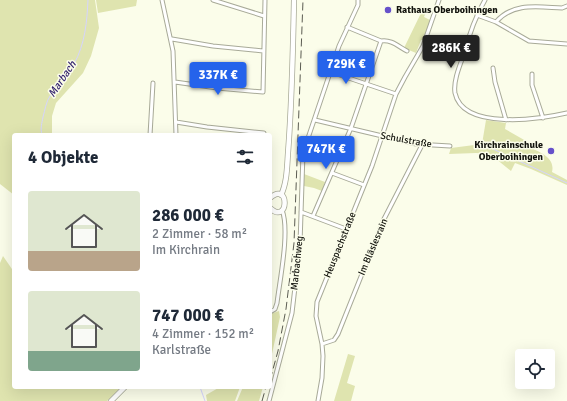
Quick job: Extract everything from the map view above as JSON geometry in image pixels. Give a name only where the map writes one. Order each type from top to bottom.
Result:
[{"type":"main road","points":[[281,196],[284,191],[286,178],[289,137],[294,0]]},
{"type":"main road","points":[[272,195],[276,194],[281,196],[286,202],[285,207],[282,210],[272,210]]},
{"type":"main road","points":[[111,401],[123,389]]},
{"type":"street","points":[[162,0],[172,39],[175,66],[176,133]]},
{"type":"street","points":[[213,0],[264,16]]},
{"type":"street","points":[[175,82],[217,88],[263,92],[265,0]]},
{"type":"street","name":"Marbachweg","points":[[269,401],[292,313],[298,259],[303,154],[347,28],[358,5],[358,0]]},
{"type":"street","name":"Heuspachstraße","points":[[318,401],[322,378],[322,344],[316,316],[317,302],[364,185],[396,94],[423,46],[439,0]]},
{"type":"street","points":[[485,0],[473,24],[456,80],[455,93],[461,104],[472,113],[506,120],[528,120],[567,113]]},
{"type":"street","points":[[496,22],[502,16],[517,8],[534,6],[562,8],[567,6]]},
{"type":"street","points":[[477,15],[496,22],[529,41],[567,44]]},
{"type":"street","points":[[347,28],[381,41],[396,44],[407,51]]},
{"type":"street","points":[[172,39],[213,46],[263,51]]},
{"type":"street","points":[[313,216],[351,128],[381,41]]},
{"type":"street","points":[[493,68],[495,82],[506,120]]},
{"type":"street","points":[[331,72],[396,94]]},
{"type":"street","points":[[532,74],[532,85],[543,118]]},
{"type":"street","points":[[150,133],[153,84]]},
{"type":"street","name":"Schulstraße","points":[[315,120],[422,145],[450,146]]},
{"type":"street","points":[[176,122],[256,133]]},
{"type":"street","name":"Im Bläslesrain","points":[[322,344],[334,340],[338,334],[384,220],[422,145]]},
{"type":"street","points":[[332,173],[364,185]]},
{"type":"street","points":[[272,311],[275,309],[277,302],[283,258],[286,227],[282,210]]},
{"type":"street","points":[[301,212],[346,229]]},
{"type":"green space","points":[[0,0],[95,0],[99,28],[91,56],[83,73],[56,103],[52,116],[52,133],[12,133],[12,193],[0,184]]},
{"type":"green space","points":[[96,0],[137,0],[136,6],[98,13]]},
{"type":"green space","points":[[427,10],[424,17],[430,20],[424,40],[421,40],[416,53],[404,48],[422,11]]},
{"type":"green space","points":[[486,120],[506,123],[505,129],[526,141],[525,145],[548,158],[551,162],[552,172],[567,180],[567,185],[515,163],[511,171],[490,154],[449,154],[451,148],[482,144]]},
{"type":"green space","points":[[304,174],[325,182],[322,191],[304,186]]},
{"type":"green space","points":[[3,256],[12,269],[12,389],[119,389],[107,401],[0,401],[0,263]]},
{"type":"green space","points":[[279,311],[280,317],[272,354],[272,313]]},
{"type":"green space","points":[[348,354],[355,356],[347,383],[355,386],[351,401],[334,401]]},
{"type":"green space","points":[[216,389],[239,389],[235,401],[207,401],[206,395]]},
{"type":"green space","points":[[242,389],[262,389],[259,401],[237,401]]},
{"type":"waterway","name":"Marbach","points":[[42,133],[45,109],[50,96],[72,68],[81,49],[86,25],[88,0]]},
{"type":"waterway","points":[[493,149],[567,183]]},
{"type":"waterway","name":"Marbach","points":[[201,389],[205,401]]},
{"type":"railway","points":[[272,373],[286,309],[294,243],[303,0]]},
{"type":"railway","points":[[262,401],[265,389]]},
{"type":"place","name":"Rathaus Oberboihingen","points":[[388,10]]},
{"type":"place","name":"Kirchrainschule Oberboihingen","points":[[551,151]]}]
